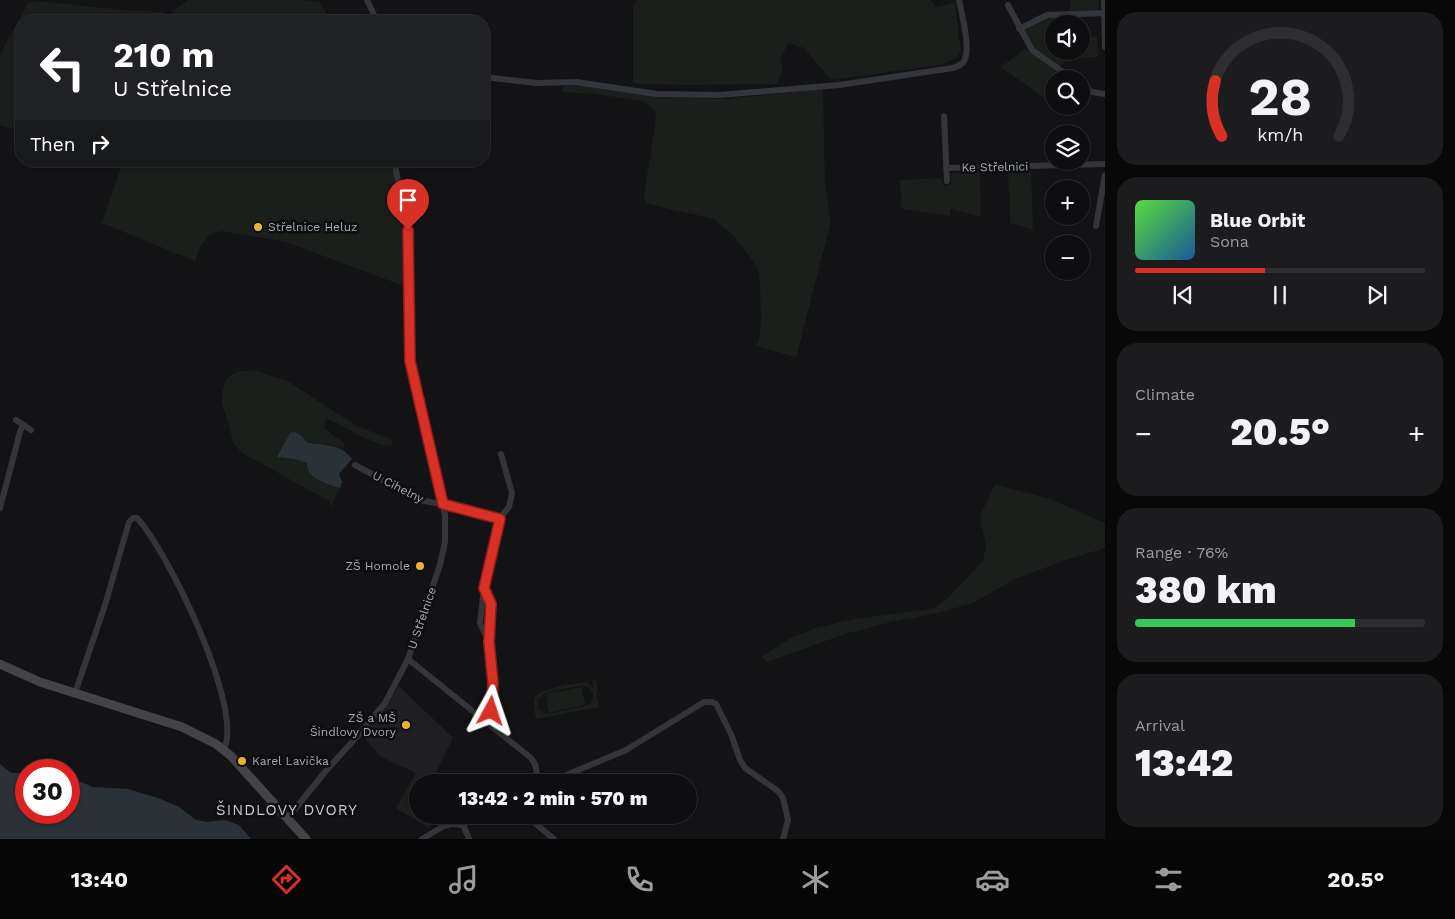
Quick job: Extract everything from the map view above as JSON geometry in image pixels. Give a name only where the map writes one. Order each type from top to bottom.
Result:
[{"type":"street","points":[[367,0],[374,15]]},
{"type":"street","points":[[490,78],[536,82],[576,82],[657,94],[719,95],[839,85],[953,68],[961,65],[965,60],[966,51],[959,0]]},
{"type":"street","points":[[1104,0],[1105,48]]},
{"type":"street","points":[[1008,5],[1032,50],[1060,70]]},
{"type":"street","points":[[1020,29],[1047,15],[1104,13]]},
{"type":"street","points":[[1090,91],[1105,94]]},
{"type":"street","name":"Ke Střelnici","points":[[944,116],[947,181]]},
{"type":"street","name":"Ke Střelnici","points":[[946,168],[1105,164]]},
{"type":"street","name":"U Střelnice","points":[[395,167],[408,230],[409,351],[411,371],[443,504],[446,527],[443,554],[408,659],[531,758],[536,764],[538,774]]},
{"type":"street","points":[[1096,226],[1105,175]]},
{"type":"street","points":[[16,420],[31,430]]},
{"type":"street","points":[[0,508],[20,432],[24,425]]},
{"type":"street","points":[[489,642],[480,623],[484,588],[500,519],[509,507],[512,493],[501,454]]},
{"type":"street","name":"U Cihelny","points":[[355,465],[419,500],[443,504]]},
{"type":"street","points":[[443,504],[500,519]]},
{"type":"street","points":[[75,693],[105,605],[129,522],[133,518],[137,518],[161,554],[189,606],[212,664],[227,718],[227,742],[224,750]]},
{"type":"street","points":[[484,588],[491,604],[489,642],[493,683],[490,724]]},
{"type":"street","points":[[287,818],[377,713],[396,684],[408,659]]},
{"type":"street","points":[[0,664],[40,682],[182,727],[224,750],[306,839]]},
{"type":"street","points":[[569,774],[626,750],[704,702],[712,702],[716,704],[745,768],[778,791],[783,798],[788,820],[783,839]]},
{"type":"street","points":[[422,839],[442,827],[452,824]]},
{"type":"street","points":[[463,824],[468,839]]},
{"type":"street","points":[[536,824],[554,839]]},
{"type":"shaded area","points":[[188,0],[303,0],[319,2],[327,15],[171,15],[172,12]]},
{"type":"shaded area","points":[[637,0],[931,0],[935,7],[955,3],[961,52],[955,59],[939,65],[831,80],[804,48],[788,43],[781,59],[783,70],[776,84],[639,84],[633,82],[633,8]]},
{"type":"shaded area","points":[[1070,0],[1098,0],[1099,8],[1097,10],[1070,11]]},
{"type":"shaded area","points":[[37,1],[122,10],[163,12],[163,15],[21,15],[28,3]]},
{"type":"shaded area","points":[[1045,19],[1045,56],[1033,48],[1024,30]]},
{"type":"shaded area","points":[[15,27],[15,129],[0,125],[0,54]]},
{"type":"shaded area","points":[[1090,37],[1097,37],[1098,57],[1090,57]]},
{"type":"shaded area","points":[[1025,49],[1054,70],[1045,70],[1045,99],[1001,67]]},
{"type":"shaded area","points":[[1052,60],[1066,60],[1061,66]]},
{"type":"shaded area","points":[[583,85],[660,97],[726,99],[823,89],[825,187],[831,221],[797,355],[793,356],[756,346],[759,341],[761,320],[759,273],[754,262],[734,236],[714,219],[646,202],[644,195],[656,119],[655,111],[645,102],[597,94],[563,92],[562,86]]},
{"type":"shaded area","name":"Střelnice Heluz","points":[[121,167],[392,167],[403,222],[406,265],[404,286],[286,242],[222,231],[209,235],[200,247],[195,261],[102,223]]},
{"type":"shaded area","points":[[1008,171],[1031,171],[1033,229],[1010,223]]},
{"type":"shaded area","points":[[980,172],[981,217],[951,209],[950,216],[902,209],[900,180],[942,178],[943,184],[946,186],[951,184],[951,175],[953,173]]},
{"type":"shaded area","points":[[253,370],[289,382],[355,425],[392,440],[392,446],[374,442],[326,419],[324,427],[345,443],[344,448],[306,442],[302,436],[290,433],[277,457],[295,459],[307,463],[317,479],[340,488],[331,507],[329,501],[242,453],[234,444],[222,403],[223,389],[227,378],[236,372]]},
{"type":"shaded area","points":[[295,432],[302,436],[306,442],[331,446],[348,454],[352,459],[339,474],[342,482],[340,488],[318,480],[307,468],[307,463],[295,459],[277,457],[290,433]]},
{"type":"shaded area","points":[[997,485],[1050,499],[1105,523],[1105,548],[1015,579],[973,603],[845,634],[767,662],[761,657],[789,639],[816,628],[854,619],[924,610],[936,607],[947,599],[983,561],[986,546],[980,516],[994,486]]},
{"type":"shaded area","points":[[595,680],[603,706],[596,689],[599,707],[536,719],[535,698],[542,692],[581,683],[587,683],[594,689],[592,681]],"holes":[[[583,685],[589,687],[593,693],[593,701],[586,706],[548,714],[538,708],[538,700],[545,693]]]},
{"type":"shaded area","name":"ZŠ a MŠ Šindlovy Dvory","points":[[399,686],[453,738],[435,774],[415,774],[381,757],[363,736]]},
{"type":"shaded area","points":[[582,687],[585,705],[549,713],[545,694]]},
{"type":"shaded area","points":[[0,764],[11,773],[15,773],[15,824],[80,824],[80,782],[93,787],[128,789],[158,798],[179,807],[196,820],[207,822],[225,820],[239,825],[251,839],[0,839]]},
{"type":"shaded area","name":"ZŠ a MŠ Šindlovy Dvory","points":[[409,785],[409,816],[396,808]]},
{"type":"shaded area","points":[[409,786],[409,810],[399,804]]},
{"type":"shaded area","name":"ZŠ a MŠ Šindlovy Dvory","points":[[423,824],[432,824],[430,825],[431,829]]},
{"type":"place","name":"Střelnice Heluz","points":[[258,227]]},
{"type":"place","name":"ZŠ Homole","points":[[420,566]]},
{"type":"place","name":"ZŠ a MŠ Šindlovy Dvory","points":[[406,725]]},
{"type":"place","name":"Karel Lavička","points":[[242,761]]},
{"type":"district","name":"ŠINDLOVY DVORY","points":[[287,810]]},
{"type":"route","points":[[408,230],[410,286],[409,351],[411,371],[443,504],[500,519],[484,588],[491,604],[489,642],[493,683],[491,711]]}]
